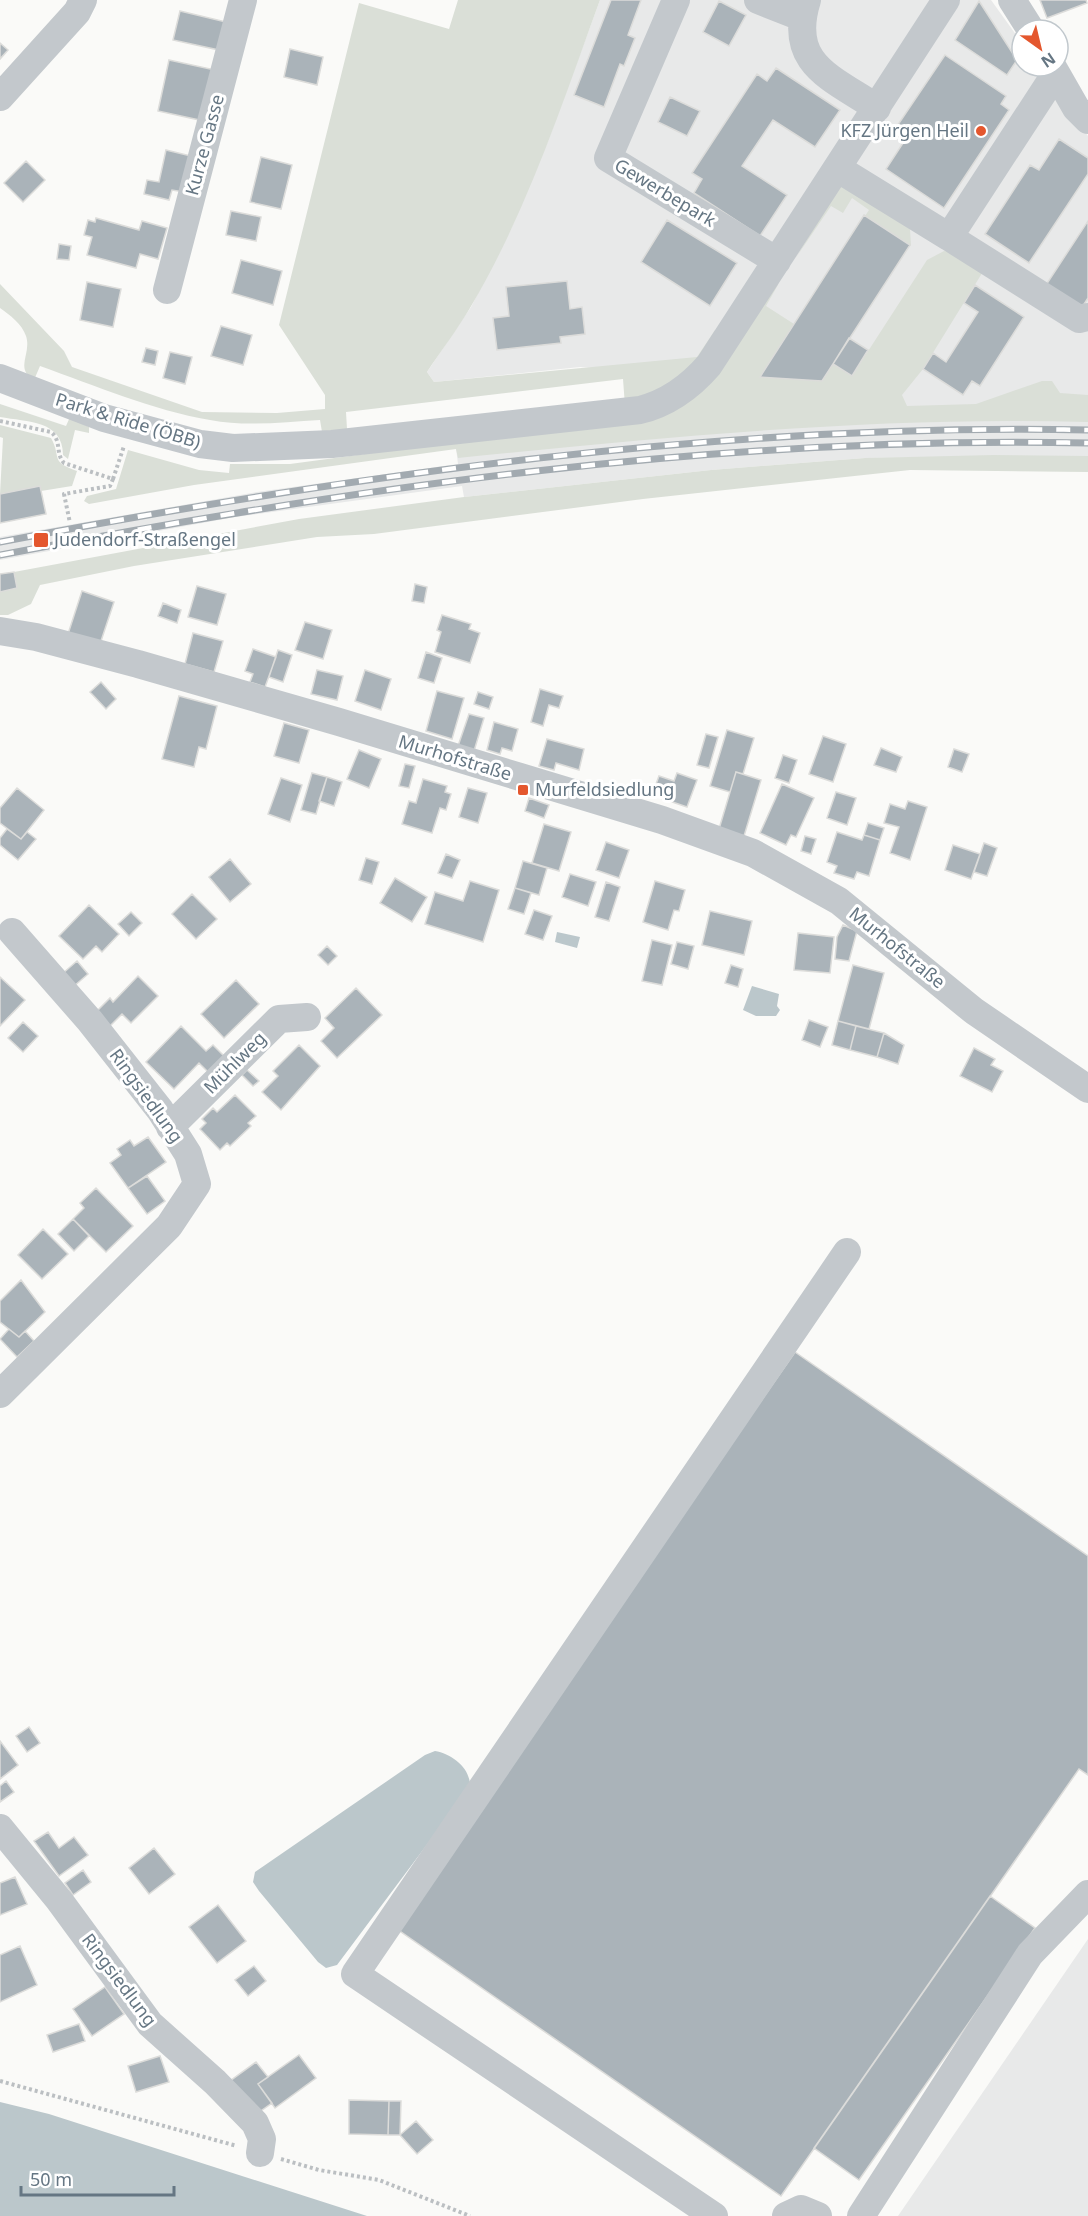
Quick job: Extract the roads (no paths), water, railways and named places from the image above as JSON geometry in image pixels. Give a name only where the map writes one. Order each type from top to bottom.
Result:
[{"type":"street","points":[[0,97],[77,12],[83,0]]},
{"type":"street","name":"Kurze Gasse","points":[[167,290],[243,0]]},
{"type":"street","name":"Gewerbepark","points":[[676,0],[608,158],[777,261]]},
{"type":"street","points":[[758,0],[804,8],[800,38],[807,54],[822,70],[877,108]]},
{"type":"street","points":[[777,261],[946,0]]},
{"type":"street","points":[[1012,0],[1023,18]]},
{"type":"street","points":[[949,237],[1049,78]]},
{"type":"street","points":[[1059,78],[1076,108],[1088,120]]},
{"type":"street","points":[[837,168],[1079,319],[1088,317]]},
{"type":"street","name":"Park & Ride (ÖBB)","points":[[0,378],[132,426],[216,447],[278,448],[332,444],[640,410],[664,402],[688,386],[709,365],[777,261]]},
{"type":"street","name":"Murhofstraße","points":[[0,631],[36,637],[138,664],[327,718],[662,820],[753,853],[839,901],[974,1011],[1088,1089]]},
{"type":"street","name":"Ringsiedlung","points":[[0,1394],[169,1226],[197,1184],[188,1154],[90,1021],[4,930]]},
{"type":"street","name":"Mühlweg","points":[[170,1127],[279,1019],[307,1017]]},
{"type":"street","points":[[714,2216],[355,1974],[847,1252]]},
{"type":"street","name":"Ringsiedlung","points":[[0,1828],[59,1900],[150,2024],[215,2082],[255,2123],[262,2139],[260,2153]]},
{"type":"street","points":[[861,2216],[1030,1954],[1088,1894]]},
{"type":"street","points":[[786,2216],[801,2209],[818,2216]]},
{"type":"railway","points":[[0,542],[269,495],[541,458],[677,444],[814,435],[951,430],[1088,430]]},
{"type":"railway","points":[[0,555],[269,508],[541,470],[677,457],[814,448],[951,443],[1088,443]]},
{"type":"place","name":"KFZ Jürgen Heil","points":[[981,131]]},
{"type":"place","name":"Judendorf-Straßengel","points":[[41,540]]},
{"type":"place","name":"Murfeldsiedlung","points":[[523,790]]}]
